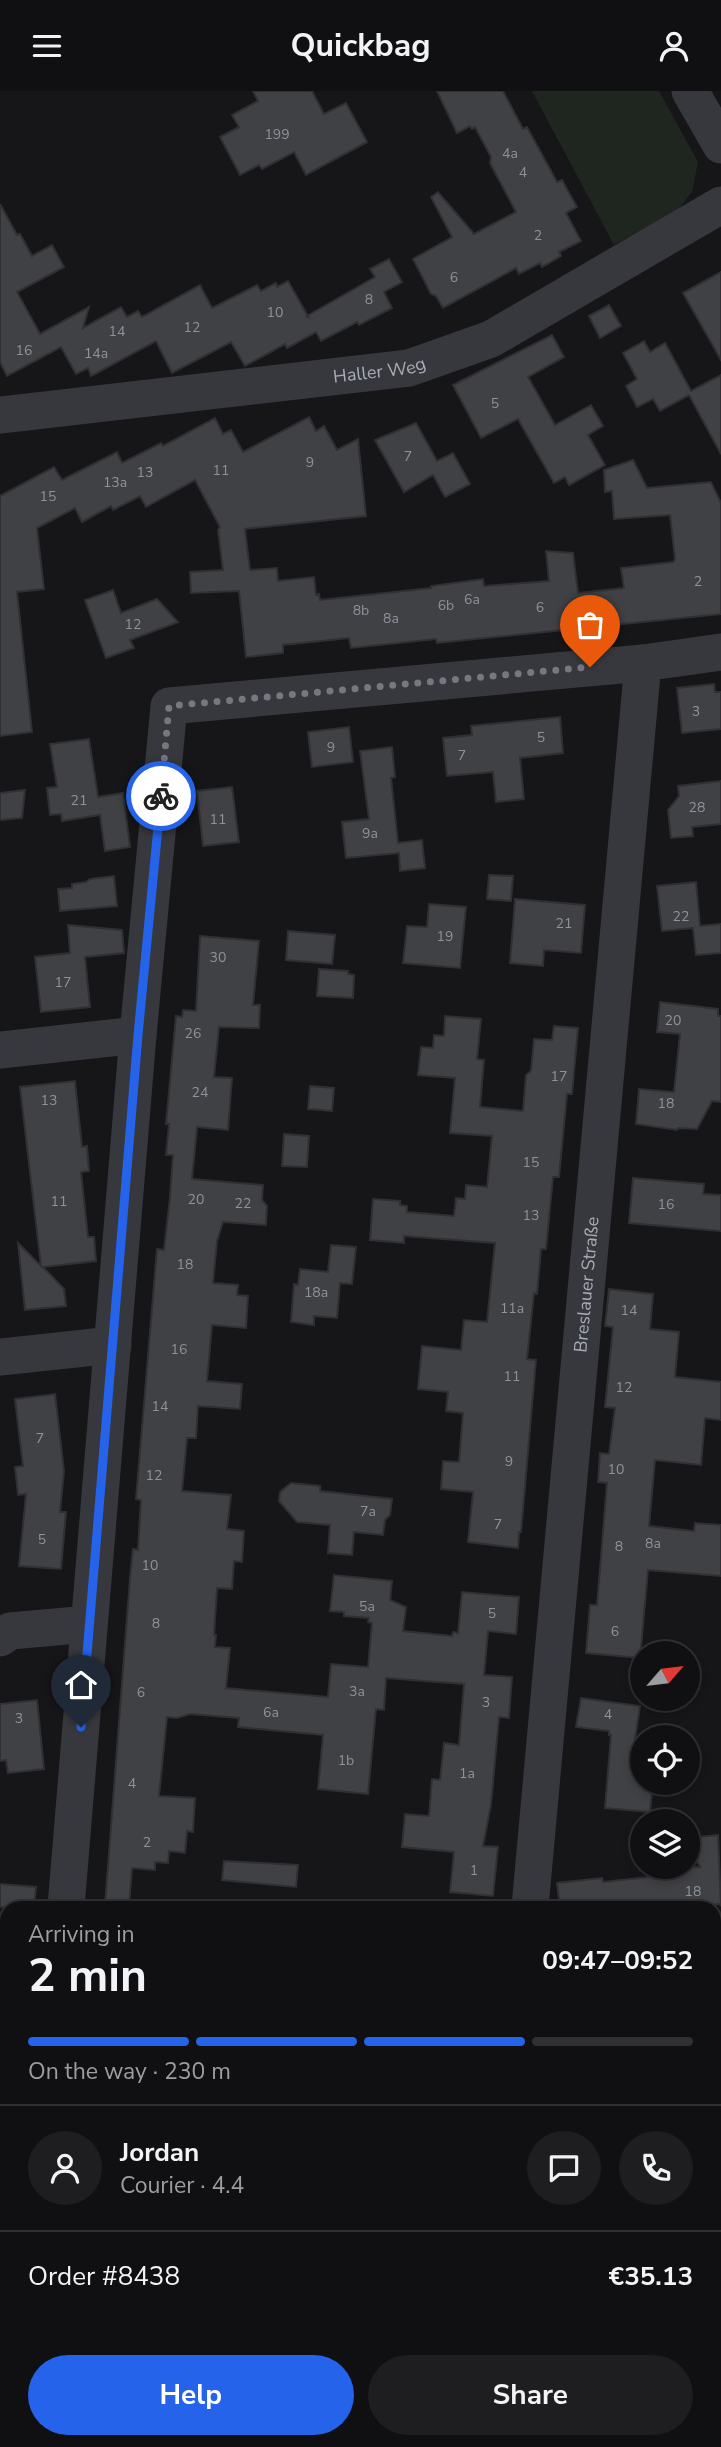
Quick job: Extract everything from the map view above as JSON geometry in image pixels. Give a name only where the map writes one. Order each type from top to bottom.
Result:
[{"type":"street","points":[[690,91],[721,145]]},
{"type":"street","name":"Haller Weg","points":[[0,415],[410,368],[491,339],[721,205]]},
{"type":"street","points":[[66,1901],[138,1035],[169,706],[643,663],[721,652]]},
{"type":"street","name":"Breslauer Straße","points":[[531,1901],[643,663]]},
{"type":"street","points":[[0,1050],[138,1035]]},
{"type":"street","points":[[0,1357],[113,1345]]},
{"type":"street","points":[[0,1638],[10,1631],[89,1624]]},
{"type":"shaded area","points":[[532,91],[659,91],[698,162],[692,192],[677,211],[614,245]]},
{"type":"building","points":[[253,91],[312,91],[324,114],[346,103],[367,142],[306,175],[294,152],[262,169],[259,165],[240,175],[220,137],[239,127],[232,115],[258,101]]},
{"type":"building","points":[[437,91],[503,91],[523,129],[527,127],[557,182],[562,180],[577,207],[566,213],[581,241],[559,252],[561,256],[542,267],[540,263],[519,274],[516,268],[443,308],[436,296],[431,294],[413,259],[452,237],[431,197],[438,192],[474,234],[516,212],[490,163],[491,157],[475,127],[472,129],[470,126],[457,133]]},
{"type":"building","points":[[0,204],[32,256],[52,245],[64,267],[17,292],[40,334],[89,307],[83,328],[121,307],[127,317],[138,311],[142,317],[200,285],[212,308],[257,285],[261,291],[276,283],[277,287],[288,281],[308,316],[375,277],[370,269],[389,259],[402,282],[384,292],[392,308],[321,341],[316,332],[287,348],[285,344],[245,366],[231,342],[172,373],[156,341],[91,376],[88,368],[76,374],[61,347],[7,376],[0,362]]},
{"type":"building","points":[[721,272],[721,360],[683,293]]},
{"type":"building","points":[[609,305],[621,326],[600,338],[589,316]]},
{"type":"building","points":[[552,335],[564,357],[528,377],[555,425],[591,405],[603,426],[588,435],[605,465],[569,485],[565,477],[554,483],[518,419],[481,438],[453,385]]},
{"type":"building","points":[[644,341],[650,352],[665,343],[691,391],[721,375],[721,454],[689,395],[660,411],[653,399],[637,407],[626,386],[637,379],[623,353]]},
{"type":"building","points":[[309,417],[316,431],[324,426],[337,450],[358,439],[366,516],[245,529],[250,570],[277,568],[278,581],[314,577],[316,595],[319,594],[320,600],[431,588],[483,579],[484,586],[549,581],[546,551],[573,553],[578,593],[624,588],[621,568],[673,562],[675,559],[670,515],[614,519],[612,491],[605,492],[604,470],[633,460],[647,488],[711,482],[721,503],[721,614],[437,643],[436,639],[351,648],[349,638],[283,645],[283,653],[246,657],[239,591],[191,593],[190,572],[223,570],[218,530],[220,527],[195,480],[146,507],[140,496],[113,510],[111,506],[82,522],[75,508],[37,528],[44,589],[17,592],[32,732],[0,736],[0,496],[54,467],[62,480],[117,452],[122,463],[161,443],[163,446],[215,418],[223,434],[231,430],[243,452]]},
{"type":"building","points":[[416,423],[437,461],[453,453],[470,484],[445,497],[433,475],[404,492],[375,440]]},
{"type":"building","points":[[113,590],[121,613],[157,599],[178,622],[130,640],[134,648],[106,658],[85,600]]},
{"type":"building","points":[[714,684],[715,692],[721,692],[721,729],[682,733],[677,688]]},
{"type":"building","points":[[560,717],[563,753],[520,758],[524,799],[496,802],[493,772],[447,776],[443,738],[472,735],[471,726]]},
{"type":"building","points":[[349,727],[353,762],[312,767],[308,732]]},
{"type":"building","points":[[89,739],[98,797],[123,793],[130,847],[105,851],[100,815],[62,821],[61,814],[50,815],[47,788],[57,787],[50,744]]},
{"type":"building","points":[[392,747],[395,777],[391,778],[398,843],[422,840],[425,868],[400,871],[399,853],[346,858],[342,822],[369,819],[360,751]]},
{"type":"building","points":[[721,781],[721,824],[692,827],[693,836],[671,838],[668,810],[679,796],[678,786]]},
{"type":"building","points":[[232,787],[239,842],[203,846],[197,791]]},
{"type":"building","points":[[25,790],[22,818],[0,820],[0,793]]},
{"type":"building","points":[[489,875],[513,876],[511,901],[487,899]]},
{"type":"building","points":[[114,876],[117,906],[60,911],[58,889],[72,888],[72,884],[90,879]]},
{"type":"building","points":[[696,882],[700,926],[721,924],[721,953],[696,955],[693,928],[662,931],[657,886]]},
{"type":"building","points":[[515,899],[585,905],[581,953],[544,950],[543,966],[510,963]]},
{"type":"building","points":[[429,904],[466,907],[460,968],[403,963],[407,926],[427,927]]},
{"type":"building","points":[[68,925],[122,930],[124,953],[85,957],[90,1007],[41,1012],[35,957],[70,953]]},
{"type":"building","points":[[288,931],[335,935],[332,964],[286,960]]},
{"type":"building","points":[[200,936],[259,941],[253,1005],[260,1005],[259,1028],[219,1027],[214,1077],[232,1078],[228,1130],[197,1127],[192,1179],[263,1185],[262,1200],[267,1206],[266,1225],[223,1222],[217,1241],[213,1283],[238,1285],[237,1295],[248,1296],[246,1328],[212,1325],[207,1381],[242,1384],[240,1409],[198,1406],[196,1438],[187,1438],[182,1491],[231,1495],[227,1529],[244,1531],[242,1562],[234,1561],[232,1589],[217,1588],[215,1647],[230,1648],[226,1688],[328,1697],[331,1664],[368,1667],[372,1623],[368,1622],[369,1618],[344,1616],[344,1612],[330,1611],[334,1575],[392,1581],[390,1600],[406,1607],[403,1631],[452,1636],[453,1632],[458,1633],[462,1592],[519,1597],[516,1634],[488,1631],[484,1675],[512,1677],[509,1718],[499,1717],[491,1804],[483,1846],[498,1847],[493,1896],[450,1892],[454,1852],[402,1847],[405,1814],[429,1816],[432,1779],[440,1780],[444,1743],[459,1745],[464,1684],[386,1678],[384,1710],[376,1709],[368,1794],[318,1789],[323,1735],[238,1727],[239,1718],[190,1714],[177,1718],[167,1717],[159,1796],[195,1798],[193,1832],[187,1831],[185,1853],[169,1851],[168,1863],[155,1862],[155,1870],[132,1868],[129,1901],[105,1901],[130,1578],[133,1549],[138,1550],[141,1500],[136,1499],[157,1249],[164,1250],[170,1197],[173,1155],[166,1155],[169,1124],[166,1124],[176,1016],[182,1017],[183,1010],[196,1011]]},
{"type":"building","points":[[319,969],[348,971],[348,974],[354,975],[353,998],[317,996]]},
{"type":"building","points":[[660,1002],[718,1009],[718,1016],[721,1016],[721,1102],[712,1101],[697,1129],[677,1130],[636,1124],[639,1089],[674,1092],[680,1034],[657,1032]]},
{"type":"building","points":[[445,1016],[481,1019],[477,1059],[484,1060],[480,1107],[523,1111],[526,1075],[531,1071],[534,1039],[552,1040],[554,1026],[578,1028],[572,1094],[567,1094],[559,1177],[553,1177],[546,1249],[541,1249],[537,1294],[534,1293],[527,1359],[536,1360],[518,1548],[468,1542],[473,1492],[441,1489],[443,1461],[459,1462],[463,1413],[446,1411],[448,1392],[418,1389],[422,1346],[461,1350],[464,1320],[487,1322],[495,1243],[404,1236],[404,1243],[370,1240],[373,1199],[400,1201],[400,1205],[407,1206],[407,1212],[454,1216],[456,1198],[465,1199],[466,1185],[487,1187],[492,1136],[450,1133],[455,1078],[418,1075],[421,1047],[433,1048],[434,1035],[444,1036]]},
{"type":"building","points":[[75,1081],[82,1147],[87,1146],[89,1171],[81,1172],[88,1237],[94,1237],[96,1261],[43,1267],[64,1289],[66,1306],[25,1310],[18,1243],[41,1266],[20,1087]]},
{"type":"building","points":[[310,1086],[334,1088],[332,1111],[308,1109]]},
{"type":"building","points":[[284,1134],[309,1136],[307,1167],[282,1166]]},
{"type":"building","points":[[633,1178],[704,1184],[703,1194],[721,1195],[721,1231],[629,1223]]},
{"type":"building","points":[[331,1245],[356,1247],[352,1284],[340,1283],[337,1318],[314,1316],[314,1325],[291,1322],[294,1284],[298,1285],[300,1269],[328,1272]]},
{"type":"building","points":[[609,1289],[653,1294],[650,1329],[679,1332],[675,1377],[721,1382],[721,1420],[705,1418],[701,1465],[655,1460],[649,1526],[694,1531],[695,1523],[721,1525],[721,1576],[648,1570],[642,1641],[630,1641],[630,1657],[586,1653],[590,1605],[597,1605],[607,1483],[598,1482],[600,1453],[609,1454],[615,1408],[605,1407],[613,1327],[605,1326]]},
{"type":"building","points":[[55,1394],[64,1471],[60,1512],[66,1512],[61,1569],[19,1566],[26,1494],[18,1495],[15,1467],[23,1466],[15,1399]]},
{"type":"building","points":[[291,1483],[320,1486],[320,1491],[392,1499],[383,1535],[354,1532],[352,1555],[328,1553],[330,1525],[297,1522],[279,1501],[280,1492]]},
{"type":"building","points":[[581,1698],[630,1705],[630,1711],[639,1711],[637,1725],[630,1725],[630,1795],[652,1795],[650,1809],[605,1808],[611,1735],[609,1731],[576,1727]]},
{"type":"building","points":[[37,1700],[44,1769],[8,1773],[6,1760],[0,1761],[0,1704]]},
{"type":"building","points":[[718,1835],[721,1901],[559,1901],[557,1883],[602,1878],[603,1882],[631,1879],[700,1879],[700,1837]]},
{"type":"building","points":[[224,1861],[298,1865],[296,1887],[222,1880]]},
{"type":"building","points":[[0,1884],[36,1887],[35,1901],[0,1901]]},
{"type":"way so far","points":[[161,796],[169,706],[590,667]]},
{"type":"route","points":[[81,1727],[138,1035],[161,796]]}]
